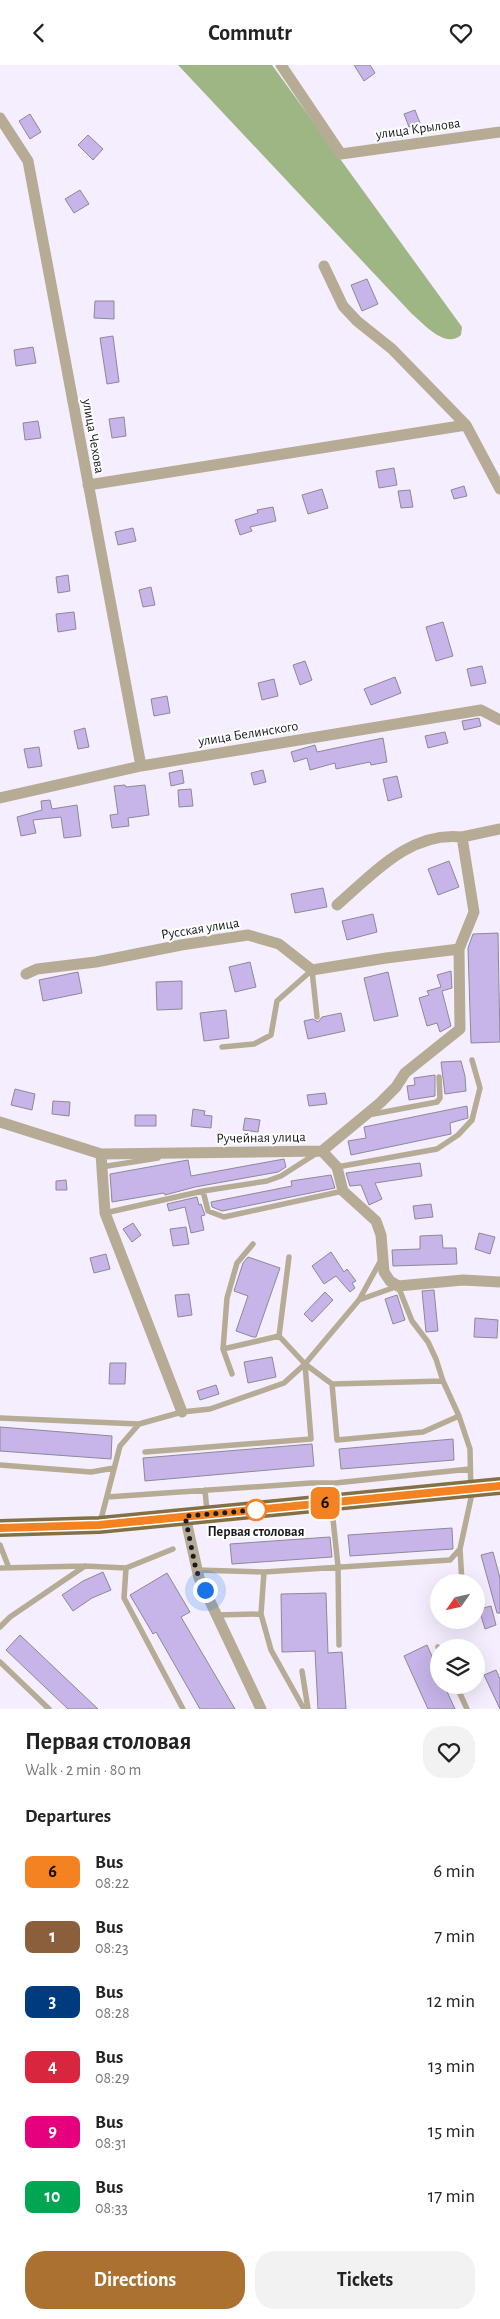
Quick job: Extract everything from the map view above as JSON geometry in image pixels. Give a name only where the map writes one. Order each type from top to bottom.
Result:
[{"type":"main road","points":[[0,1528],[99,1525],[471,1488],[500,1487]]},
{"type":"street","name":"улица Крылова","points":[[281,65],[341,154],[500,132]]},
{"type":"street","name":"улица Чехова","points":[[0,118],[28,161],[141,766]]},
{"type":"street","points":[[324,266],[343,306],[352,316],[392,349],[466,425],[500,489]]},
{"type":"street","points":[[88,485],[466,425]]},
{"type":"street","name":"улица Белинского","points":[[0,798],[141,766],[481,710],[500,720]]},
{"type":"street","points":[[337,905],[397,854],[428,839],[447,835],[462,837],[500,829]]},
{"type":"street","points":[[322,1151],[366,1116],[396,1087],[405,1073],[460,1029],[459,949],[474,912],[462,837]]},
{"type":"street","name":"Русская улица","points":[[26,974],[38,969],[96,963],[180,945],[248,935],[279,943],[312,971]]},
{"type":"street","points":[[312,971],[386,958],[459,949]]},
{"type":"street","name":"Ручейная улица","points":[[0,1122],[101,1154],[322,1151],[337,1167],[343,1191]]},
{"type":"street","points":[[101,1154],[105,1213],[182,1412]]},
{"type":"street","points":[[343,1191],[376,1221],[381,1235],[384,1272],[390,1281],[398,1286],[463,1281],[500,1282]]},
{"type":"street","points":[[185,1516],[196,1570],[261,1709]]},
{"type":"lane","points":[[312,971],[317,1017]]},
{"type":"lane","points":[[222,1047],[254,1044],[271,1035],[277,1001],[312,971]]},
{"type":"lane","points":[[337,1167],[437,1149],[458,1135],[472,1120],[480,1088],[472,1060]]},
{"type":"lane","points":[[366,1116],[437,1102],[440,1098],[439,1077]]},
{"type":"lane","points":[[105,1213],[203,1191],[267,1181],[281,1176],[322,1151]]},
{"type":"lane","points":[[101,1167],[160,1157]]},
{"type":"lane","points":[[203,1191],[208,1211],[224,1217],[343,1191]]},
{"type":"lane","points":[[232,1374],[223,1349],[227,1298],[237,1263],[253,1244]]},
{"type":"lane","points":[[279,1336],[289,1257]]},
{"type":"lane","points":[[0,1418],[140,1424],[182,1412],[210,1409],[284,1383],[305,1364],[358,1300],[382,1257]]},
{"type":"lane","points":[[358,1300],[398,1286],[412,1321],[428,1341],[459,1416],[470,1449],[471,1488],[471,1499],[460,1549],[461,1574]]},
{"type":"lane","points":[[223,1349],[279,1336]]},
{"type":"lane","points":[[279,1336],[305,1364],[332,1384],[443,1381]]},
{"type":"lane","points":[[145,1452],[310,1439],[305,1364]]},
{"type":"lane","points":[[332,1384],[337,1440],[423,1432],[459,1416]]},
{"type":"lane","points":[[99,1525],[120,1446],[140,1424]]},
{"type":"lane","points":[[0,1465],[91,1473],[114,1469]]},
{"type":"lane","points":[[106,1497],[205,1489],[335,1483],[470,1469]]},
{"type":"lane","points":[[205,1489],[208,1514]]},
{"type":"lane","points":[[332,1510],[338,1566],[339,1645]]},
{"type":"lane","points":[[0,1545],[10,1568]]},
{"type":"lane","points":[[0,1568],[126,1568],[173,1549]]},
{"type":"lane","points":[[196,1570],[264,1572],[450,1560],[460,1549]]},
{"type":"lane","points":[[0,1627],[10,1617],[85,1567]]},
{"type":"lane","points":[[126,1568],[124,1598],[183,1709]]},
{"type":"lane","points":[[264,1572],[261,1614],[272,1650],[304,1709]]},
{"type":"lane","points":[[216,1615],[261,1614]]},
{"type":"lane","points":[[0,1662],[49,1709]]},
{"type":"lane","points":[[302,1671],[308,1709]]},
{"type":"lane","points":[[460,1694],[467,1709]]},
{"type":"green space","points":[[178,65],[272,65],[462,327],[461,335],[455,339],[442,337],[429,329],[412,314]]},
{"type":"building","points":[[354,65],[370,65],[375,73],[364,81]]},
{"type":"building","points":[[415,110],[420,123],[409,127],[404,114]]},
{"type":"building","points":[[30,114],[41,132],[30,139],[19,121]]},
{"type":"building","points":[[88,135],[103,149],[93,160],[78,145]]},
{"type":"building","points":[[80,190],[89,204],[74,213],[65,199]]},
{"type":"building","points":[[367,279],[378,304],[362,311],[351,285]]},
{"type":"building","points":[[95,301],[114,301],[114,319],[94,318]]},
{"type":"building","points":[[113,336],[119,382],[107,384],[100,338]]},
{"type":"building","points":[[33,347],[36,363],[16,366],[14,350]]},
{"type":"building","points":[[124,417],[126,436],[112,438],[109,419]]},
{"type":"building","points":[[38,421],[41,438],[25,440],[23,423]]},
{"type":"building","points":[[394,468],[397,485],[379,488],[376,471]]},
{"type":"building","points":[[464,486],[467,496],[454,499],[451,490]]},
{"type":"building","points":[[322,489],[328,508],[308,514],[302,495]]},
{"type":"building","points":[[410,490],[413,507],[401,508],[398,491]]},
{"type":"building","points":[[273,507],[276,521],[250,527],[252,531],[240,535],[235,520],[258,513],[257,510]]},
{"type":"building","points":[[133,528],[136,541],[118,545],[115,532]]},
{"type":"building","points":[[68,575],[70,591],[58,593],[56,577]]},
{"type":"building","points":[[151,587],[155,605],[143,607],[139,590]]},
{"type":"building","points":[[74,612],[76,629],[58,632],[56,614]]},
{"type":"building","points":[[443,622],[453,656],[436,661],[426,627]]},
{"type":"building","points":[[305,661],[312,680],[300,685],[293,665]]},
{"type":"building","points":[[482,666],[486,683],[471,686],[467,669]]},
{"type":"building","points":[[395,677],[401,693],[371,705],[364,689]]},
{"type":"building","points":[[274,679],[278,696],[262,700],[258,683]]},
{"type":"building","points":[[167,696],[170,713],[154,716],[151,699]]},
{"type":"building","points":[[479,718],[481,726],[464,730],[462,721]]},
{"type":"building","points":[[85,728],[89,747],[78,749],[74,731]]},
{"type":"building","points":[[445,732],[448,743],[428,748],[425,736]]},
{"type":"building","points":[[383,738],[387,762],[371,765],[370,762],[336,769],[335,763],[310,770],[307,758],[294,762],[291,752],[315,745],[317,752]]},
{"type":"building","points":[[39,747],[42,766],[28,768],[24,749]]},
{"type":"building","points":[[182,770],[184,783],[171,786],[169,773]]},
{"type":"building","points":[[263,770],[266,782],[254,785],[251,773]]},
{"type":"building","points":[[397,776],[402,797],[388,801],[383,779]]},
{"type":"building","points":[[125,785],[126,787],[145,785],[149,815],[128,818],[129,826],[112,828],[110,815],[118,814],[114,786]]},
{"type":"building","points":[[191,789],[193,806],[179,807],[178,790]]},
{"type":"building","points":[[50,800],[52,809],[77,805],[81,836],[64,838],[61,817],[33,820],[36,833],[21,836],[17,817],[42,810],[41,801]]},
{"type":"building","points":[[449,861],[459,887],[438,895],[428,869]]},
{"type":"building","points":[[323,888],[327,907],[295,913],[291,894]]},
{"type":"building","points":[[373,914],[377,932],[347,940],[342,921]]},
{"type":"building","points":[[498,933],[500,1042],[471,1043],[468,948],[473,934]]},
{"type":"building","points":[[250,962],[256,987],[235,992],[229,967]]},
{"type":"building","points":[[451,971],[452,988],[442,991],[451,1026],[440,1032],[437,1023],[427,1026],[419,998],[429,995],[427,991],[441,987],[437,975]]},
{"type":"building","points":[[78,972],[82,993],[43,1001],[39,980]]},
{"type":"building","points":[[388,972],[398,1016],[374,1021],[364,978]]},
{"type":"building","points":[[182,981],[182,1009],[157,1010],[156,982]]},
{"type":"building","points":[[226,1010],[229,1038],[204,1041],[200,1013]]},
{"type":"building","points":[[341,1013],[345,1031],[308,1039],[304,1021],[313,1019],[318,1022],[322,1017]]},
{"type":"building","points":[[461,1061],[466,1091],[445,1094],[441,1062]]},
{"type":"building","points":[[435,1075],[435,1096],[409,1100],[407,1086],[415,1085],[414,1078]]},
{"type":"building","points":[[15,1089],[35,1094],[32,1110],[11,1105]]},
{"type":"building","points":[[325,1093],[327,1104],[309,1106],[307,1095]]},
{"type":"building","points":[[53,1101],[70,1102],[69,1116],[52,1114]]},
{"type":"building","points":[[467,1106],[468,1118],[450,1123],[451,1134],[351,1155],[348,1141],[366,1138],[364,1127]]},
{"type":"building","points":[[193,1109],[205,1111],[204,1115],[212,1116],[211,1128],[191,1126]]},
{"type":"building","points":[[135,1115],[156,1115],[156,1126],[135,1126]]},
{"type":"building","points":[[245,1118],[260,1120],[258,1132],[243,1130]]},
{"type":"building","points":[[284,1159],[286,1167],[278,1172],[195,1187],[165,1195],[164,1193],[112,1202],[110,1174],[188,1160],[191,1176]]},
{"type":"building","points":[[420,1163],[422,1176],[375,1183],[382,1199],[369,1205],[361,1185],[350,1186],[346,1173]]},
{"type":"building","points":[[331,1175],[335,1188],[222,1211],[212,1207],[211,1202],[292,1186],[291,1181]]},
{"type":"building","points":[[66,1180],[67,1190],[56,1190],[56,1181]]},
{"type":"building","points":[[197,1197],[205,1215],[201,1216],[204,1230],[191,1233],[185,1207],[169,1211],[167,1204]]},
{"type":"building","points":[[431,1204],[433,1217],[415,1219],[413,1206]]},
{"type":"building","points":[[133,1223],[141,1235],[132,1242],[123,1229]]},
{"type":"building","points":[[186,1227],[189,1244],[173,1246],[170,1229]]},
{"type":"building","points":[[479,1233],[495,1237],[490,1254],[475,1249]]},
{"type":"building","points":[[442,1235],[443,1248],[456,1248],[457,1264],[393,1266],[392,1250],[420,1249],[420,1236]]},
{"type":"building","points":[[331,1252],[344,1272],[347,1269],[356,1281],[352,1283],[355,1288],[350,1292],[336,1276],[324,1284],[312,1266]]},
{"type":"building","points":[[106,1254],[110,1269],[94,1273],[90,1258]]},
{"type":"building","points":[[248,1257],[280,1268],[256,1337],[236,1331],[248,1296],[234,1291],[243,1263]]},
{"type":"building","points":[[434,1290],[438,1331],[426,1332],[422,1291]]},
{"type":"building","points":[[325,1292],[333,1300],[312,1322],[304,1314]]},
{"type":"building","points":[[189,1294],[192,1315],[178,1317],[175,1295]]},
{"type":"building","points":[[397,1295],[405,1320],[393,1324],[385,1299]]},
{"type":"building","points":[[475,1318],[498,1320],[497,1338],[474,1337]]},
{"type":"building","points":[[272,1357],[276,1377],[248,1383],[244,1362]]},
{"type":"building","points":[[110,1363],[126,1363],[125,1384],[109,1384]]},
{"type":"building","points":[[216,1385],[219,1394],[200,1400],[197,1391]]},
{"type":"building","points":[[0,1427],[112,1436],[111,1459],[0,1451]]},
{"type":"building","points":[[453,1439],[454,1460],[341,1469],[339,1449]]},
{"type":"building","points":[[312,1444],[314,1466],[145,1481],[143,1458]]},
{"type":"building","points":[[452,1528],[453,1549],[350,1556],[348,1535]]},
{"type":"building","points":[[330,1537],[332,1557],[232,1564],[230,1544]]},
{"type":"building","points":[[493,1552],[500,1578],[500,1613],[497,1613],[481,1555]]},
{"type":"building","points":[[103,1572],[111,1590],[92,1598],[73,1611],[62,1595],[83,1581]]},
{"type":"building","points":[[167,1573],[190,1612],[181,1617],[235,1709],[200,1709],[156,1632],[153,1634],[130,1595]]},
{"type":"building","points":[[326,1593],[328,1653],[342,1652],[346,1709],[318,1709],[315,1651],[282,1652],[281,1594]]},
{"type":"building","points":[[491,1606],[496,1625],[485,1629],[485,1608]]},
{"type":"building","points":[[20,1635],[98,1709],[68,1709],[6,1650]]},
{"type":"building","points":[[427,1645],[430,1652],[430,1694],[448,1694],[455,1709],[428,1709],[404,1656]]},
{"type":"building","points":[[496,1670],[500,1679],[500,1709],[485,1677],[485,1675]]},
{"type":"bus line","name":"6","points":[[0,1528],[99,1525],[500,1486]]},
{"type":"place","name":"Первая столовая","points":[[256,1510]]},
{"type":"route","points":[[205,1590],[196,1570],[185,1516],[256,1510]]}]
